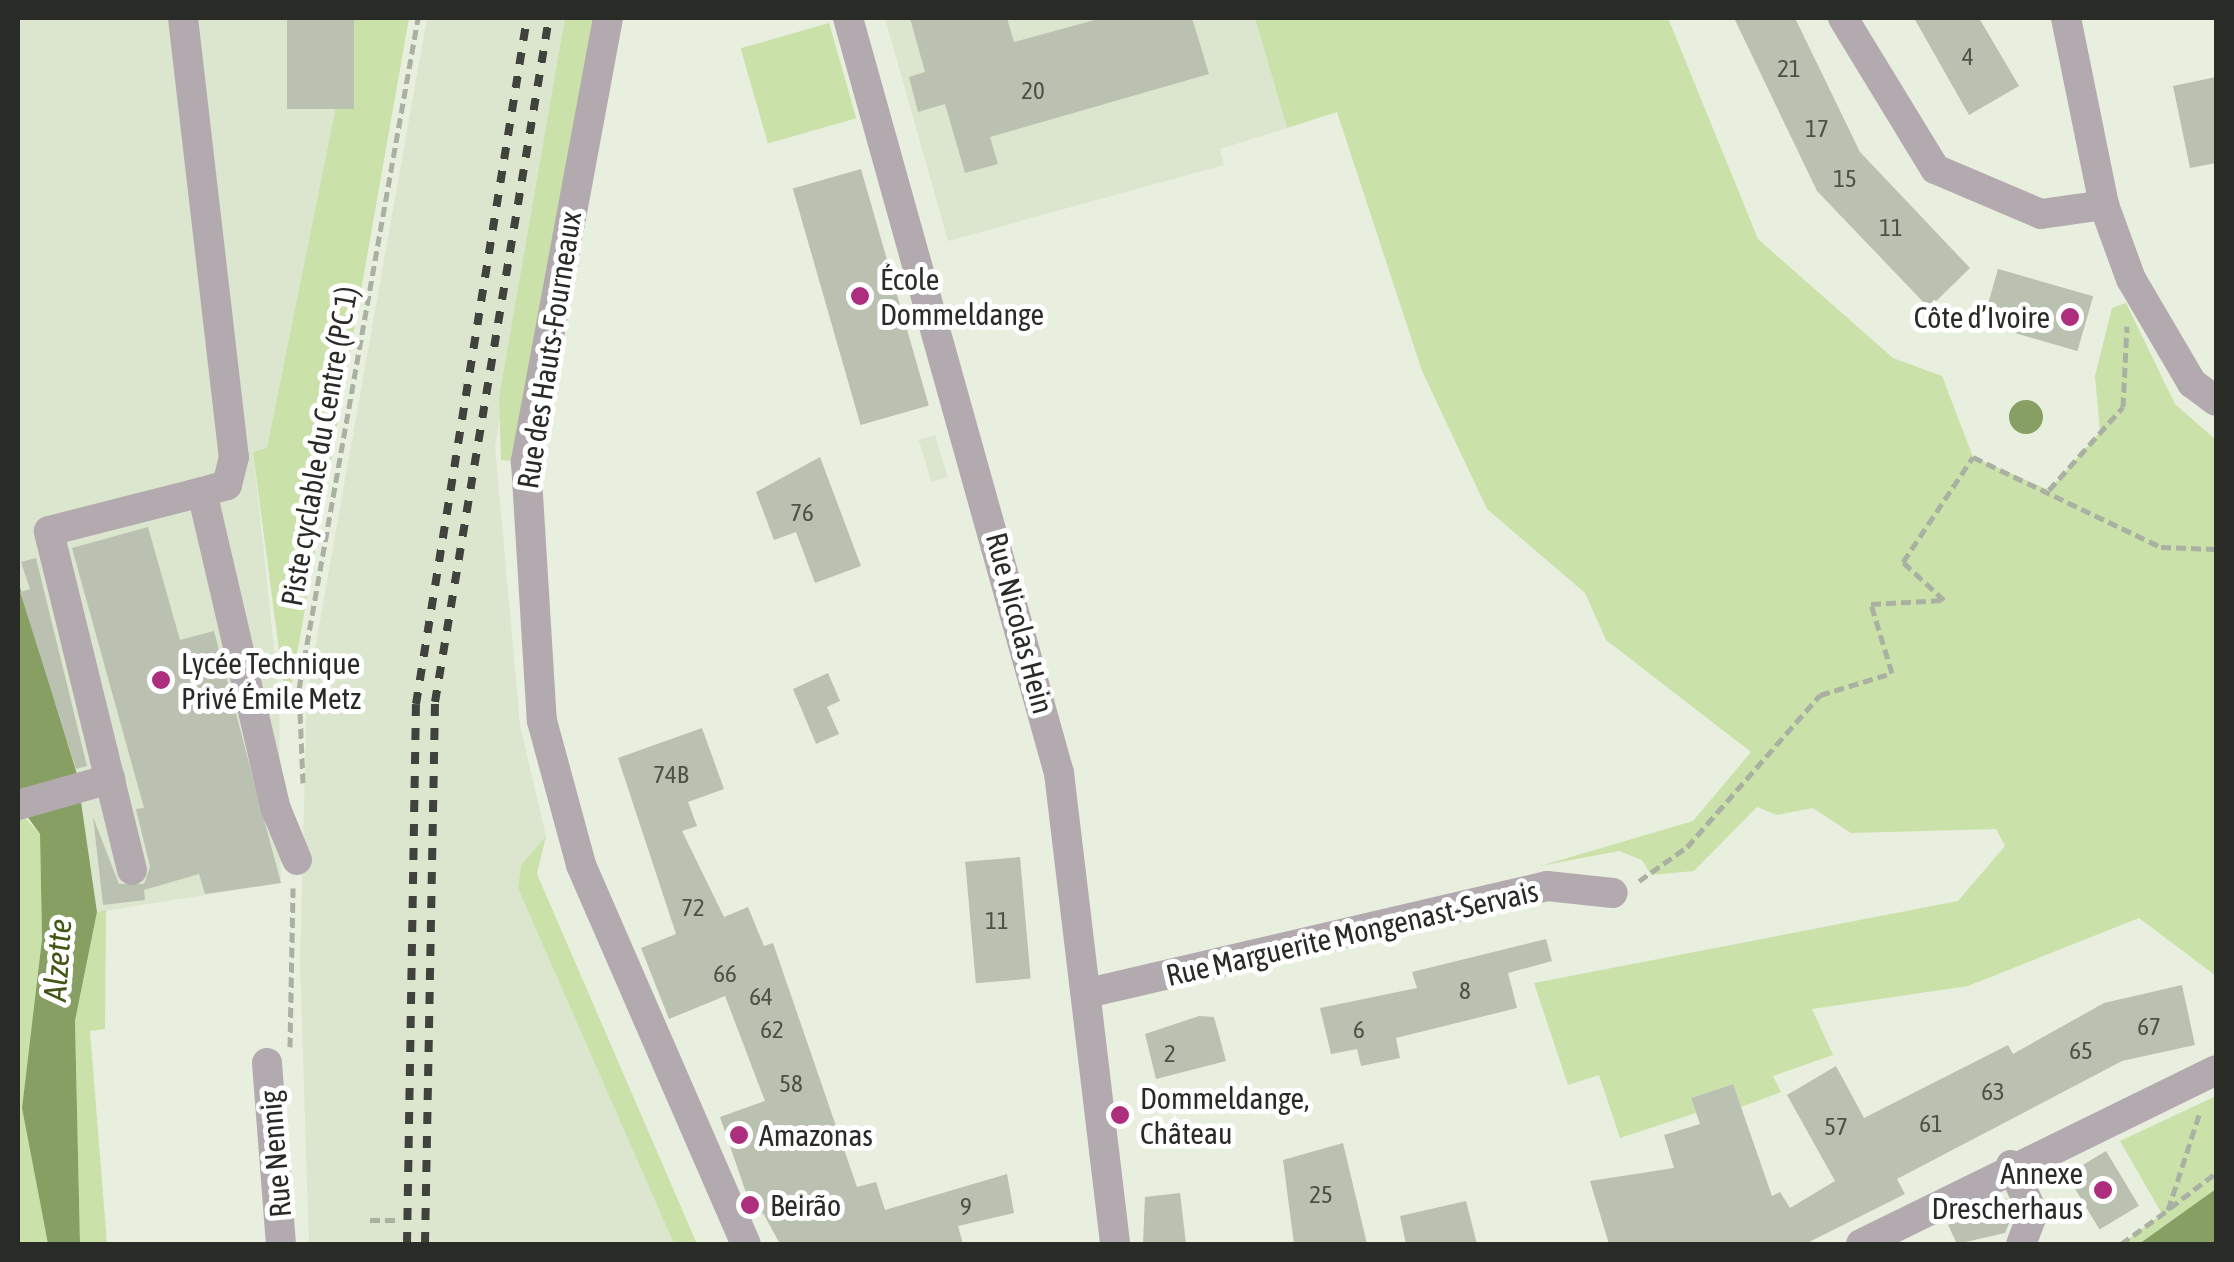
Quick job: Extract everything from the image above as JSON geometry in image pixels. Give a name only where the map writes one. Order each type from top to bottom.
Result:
[{"type":"street","points":[[132,870],[100,782],[49,531],[227,485],[234,457],[183,18]]},
{"type":"street","name":"Rue des Hauts-Fourneaux","points":[[608,18],[526,462],[542,721],[581,864],[746,1244]]},
{"type":"street","name":"Rue Nicolas Hein","points":[[848,18],[1035,673],[1092,992],[1115,1244]]},
{"type":"street","points":[[1844,18],[1934,170],[2041,214],[2104,205]]},
{"type":"street","points":[[2066,18],[2104,205],[2131,279],[2192,383],[2216,401]]},
{"type":"street","points":[[202,492],[276,809],[297,860]]},
{"type":"street","points":[[18,805],[100,782]]},
{"type":"street","name":"Rue Marguerite Mongenast-Servais","points":[[1092,992],[1547,886],[1614,892]]},
{"type":"street","name":"Rue Nennig","points":[[268,1063],[282,1244]]},
{"type":"street","points":[[1861,1244],[2011,1164],[2216,1070]]},
{"type":"street","points":[[2011,1164],[2033,1213],[2021,1244]]},
{"type":"path","name":"Piste cyclable du Centre (PC 1)","points":[[303,796],[298,689],[418,18]]},
{"type":"path","points":[[2049,490],[2123,407],[2122,329]]},
{"type":"path","points":[[1614,892],[1687,848],[1820,695],[1892,673],[1871,604],[1944,600],[1903,562],[1973,457],[2162,547],[2216,549]]},
{"type":"path","points":[[291,944],[297,860]]},
{"type":"path","points":[[2168,1210],[2203,1106]]},
{"type":"path","points":[[2121,1244],[2216,1173]]},
{"type":"path","points":[[370,1220],[398,1220]]},
{"type":"shaded area","points":[[18,18],[354,18],[341,117],[267,449],[253,452],[279,694],[281,883],[97,912],[77,774],[18,581]]},
{"type":"shaded area","points":[[354,18],[409,18],[287,711],[253,452],[267,448]]},
{"type":"shaded area","points":[[427,18],[565,18],[495,447],[520,725],[546,836],[521,865],[518,887],[674,1244],[309,1244],[300,961],[307,694]]},
{"type":"shaded area","points":[[565,18],[608,18],[526,462],[501,460],[499,398]]},
{"type":"shaded area","points":[[885,18],[1255,18],[1287,128],[1220,149],[1224,165],[948,241]]},
{"type":"shaded area","points":[[1255,18],[1668,18],[1758,239],[1893,358],[1942,376],[1973,457],[2049,490],[2100,432],[2095,376],[2112,308],[2126,303],[2175,404],[2216,440],[2216,976],[2139,918],[1968,986],[1812,1009],[1833,1055],[1773,1076],[1781,1092],[1741,1107],[1732,1084],[1691,1098],[1696,1113],[1620,1138],[1599,1075],[1568,1085],[1534,983],[1958,901],[2005,846],[1996,829],[1851,833],[1813,808],[1777,815],[1757,807],[1694,871],[1651,875],[1642,860],[1619,851],[1540,866],[1693,821],[1751,752],[1606,640],[1585,593],[1487,509],[1422,371],[1337,112],[1287,128]]},
{"type":"shaded area","points":[[829,23],[856,118],[768,144],[741,48]]},
{"type":"shaded area","points":[[935,435],[948,477],[932,482],[919,440]]},
{"type":"shaded area","points":[[18,810],[40,834],[42,939],[22,1108],[48,1244],[20,1244],[18,1227]]},
{"type":"shaded area","points":[[546,836],[537,874],[697,1244],[674,1244],[518,888],[521,865]]},
{"type":"shaded area","points":[[106,910],[105,1029],[90,1031],[107,1244],[80,1244],[75,1021],[97,912]]},
{"type":"shaded area","points":[[2216,1096],[2216,1189],[2139,1244],[2121,1244],[2162,1214],[2120,1141]]},
{"type":"water","points":[[2026,400],[2038,405],[2043,417],[2038,429],[2026,434],[2014,429],[2009,417],[2014,405]]},
{"type":"water","name":"Alzette","points":[[18,581],[77,774],[97,912],[75,1021],[80,1244],[48,1244],[22,1108],[42,939],[40,834],[18,804]]},
{"type":"water","points":[[2216,1189],[2216,1244],[2139,1244],[2206,1196]]},
{"type":"building","points":[[287,18],[354,18],[354,109],[287,109]]},
{"type":"building","points":[[910,18],[1007,18],[1014,42],[1102,18],[1192,18],[1209,74],[990,137],[998,164],[965,173],[945,104],[918,112],[909,77],[925,72]]},
{"type":"building","points":[[1734,18],[1795,18],[1860,152],[1970,268],[1929,308],[1817,191]]},
{"type":"building","points":[[1914,18],[1979,18],[2019,86],[1969,115]]},
{"type":"building","points":[[2216,77],[2216,163],[2190,168],[2173,86]]},
{"type":"building","name":"École Dommeldange","points":[[861,169],[929,405],[861,425],[793,189]]},
{"type":"building","points":[[1998,269],[2093,296],[2077,351],[1982,324]]},
{"type":"building","points":[[820,457],[861,566],[815,583],[796,532],[774,540],[756,492]]},
{"type":"building","points":[[148,527],[180,640],[214,631],[281,883],[205,894],[199,874],[144,890],[145,900],[103,905],[93,817],[119,884],[144,884],[150,867],[136,809],[144,808],[72,548]]},
{"type":"building","points":[[36,558],[87,766],[76,769],[20,592],[30,589],[21,562]]},
{"type":"building","points":[[828,673],[840,701],[827,707],[839,734],[816,744],[793,689]]},
{"type":"building","points":[[702,728],[724,789],[688,802],[697,826],[682,831],[724,917],[748,907],[764,946],[773,943],[857,1187],[876,1182],[885,1210],[1007,1174],[1014,1213],[958,1226],[963,1244],[780,1244],[763,1213],[754,1216],[720,1117],[765,1101],[725,996],[669,1019],[641,948],[676,934],[618,758]]},
{"type":"building","points":[[1020,857],[1031,979],[976,983],[965,862]]},
{"type":"building","points":[[1546,939],[1552,961],[1508,973],[1517,1008],[1396,1038],[1400,1058],[1361,1066],[1357,1049],[1331,1054],[1320,1008],[1417,988],[1412,972]]},
{"type":"building","points":[[2182,985],[2195,1045],[2122,1061],[1897,1179],[1905,1194],[1805,1244],[1609,1244],[1590,1181],[1674,1168],[1664,1135],[1700,1124],[1691,1098],[1733,1084],[1772,1196],[1780,1192],[1790,1208],[1835,1181],[1787,1095],[1836,1066],[1864,1118],[2008,1045],[2013,1054],[2104,1003]]},
{"type":"building","points":[[1199,1016],[1214,1017],[1226,1061],[1156,1079],[1145,1034]]},
{"type":"building","points":[[1343,1143],[1367,1244],[1294,1244],[1283,1160]]},
{"type":"building","name":"Annexe Drescherhaus","points":[[2106,1151],[2139,1206],[2100,1230],[2067,1175]]},
{"type":"building","points":[[1180,1193],[1186,1244],[1143,1244],[1145,1197]]},
{"type":"building","points":[[2006,1198],[2013,1214],[2005,1233],[1957,1244],[1948,1225]]},
{"type":"building","points":[[1466,1201],[1477,1244],[1406,1244],[1400,1216]]},
{"type":"railway","points":[[407,1244],[416,704],[527,18]]},
{"type":"railway","points":[[425,1244],[435,702],[549,18]]},
{"type":"place","name":"École Dommeldange","points":[[860,296]]},
{"type":"place","name":"Côte d’Ivoire","points":[[2070,317]]},
{"type":"place","name":"Lycée Technique Privé Émile Metz","points":[[161,680]]},
{"type":"place","name":"Dommeldange, Château","points":[[1120,1115]]},
{"type":"place","name":"Amazonas","points":[[739,1135]]},
{"type":"place","name":"Annexe Drescherhaus","points":[[2103,1190]]},
{"type":"place","name":"Beirão","points":[[750,1205]]}]
